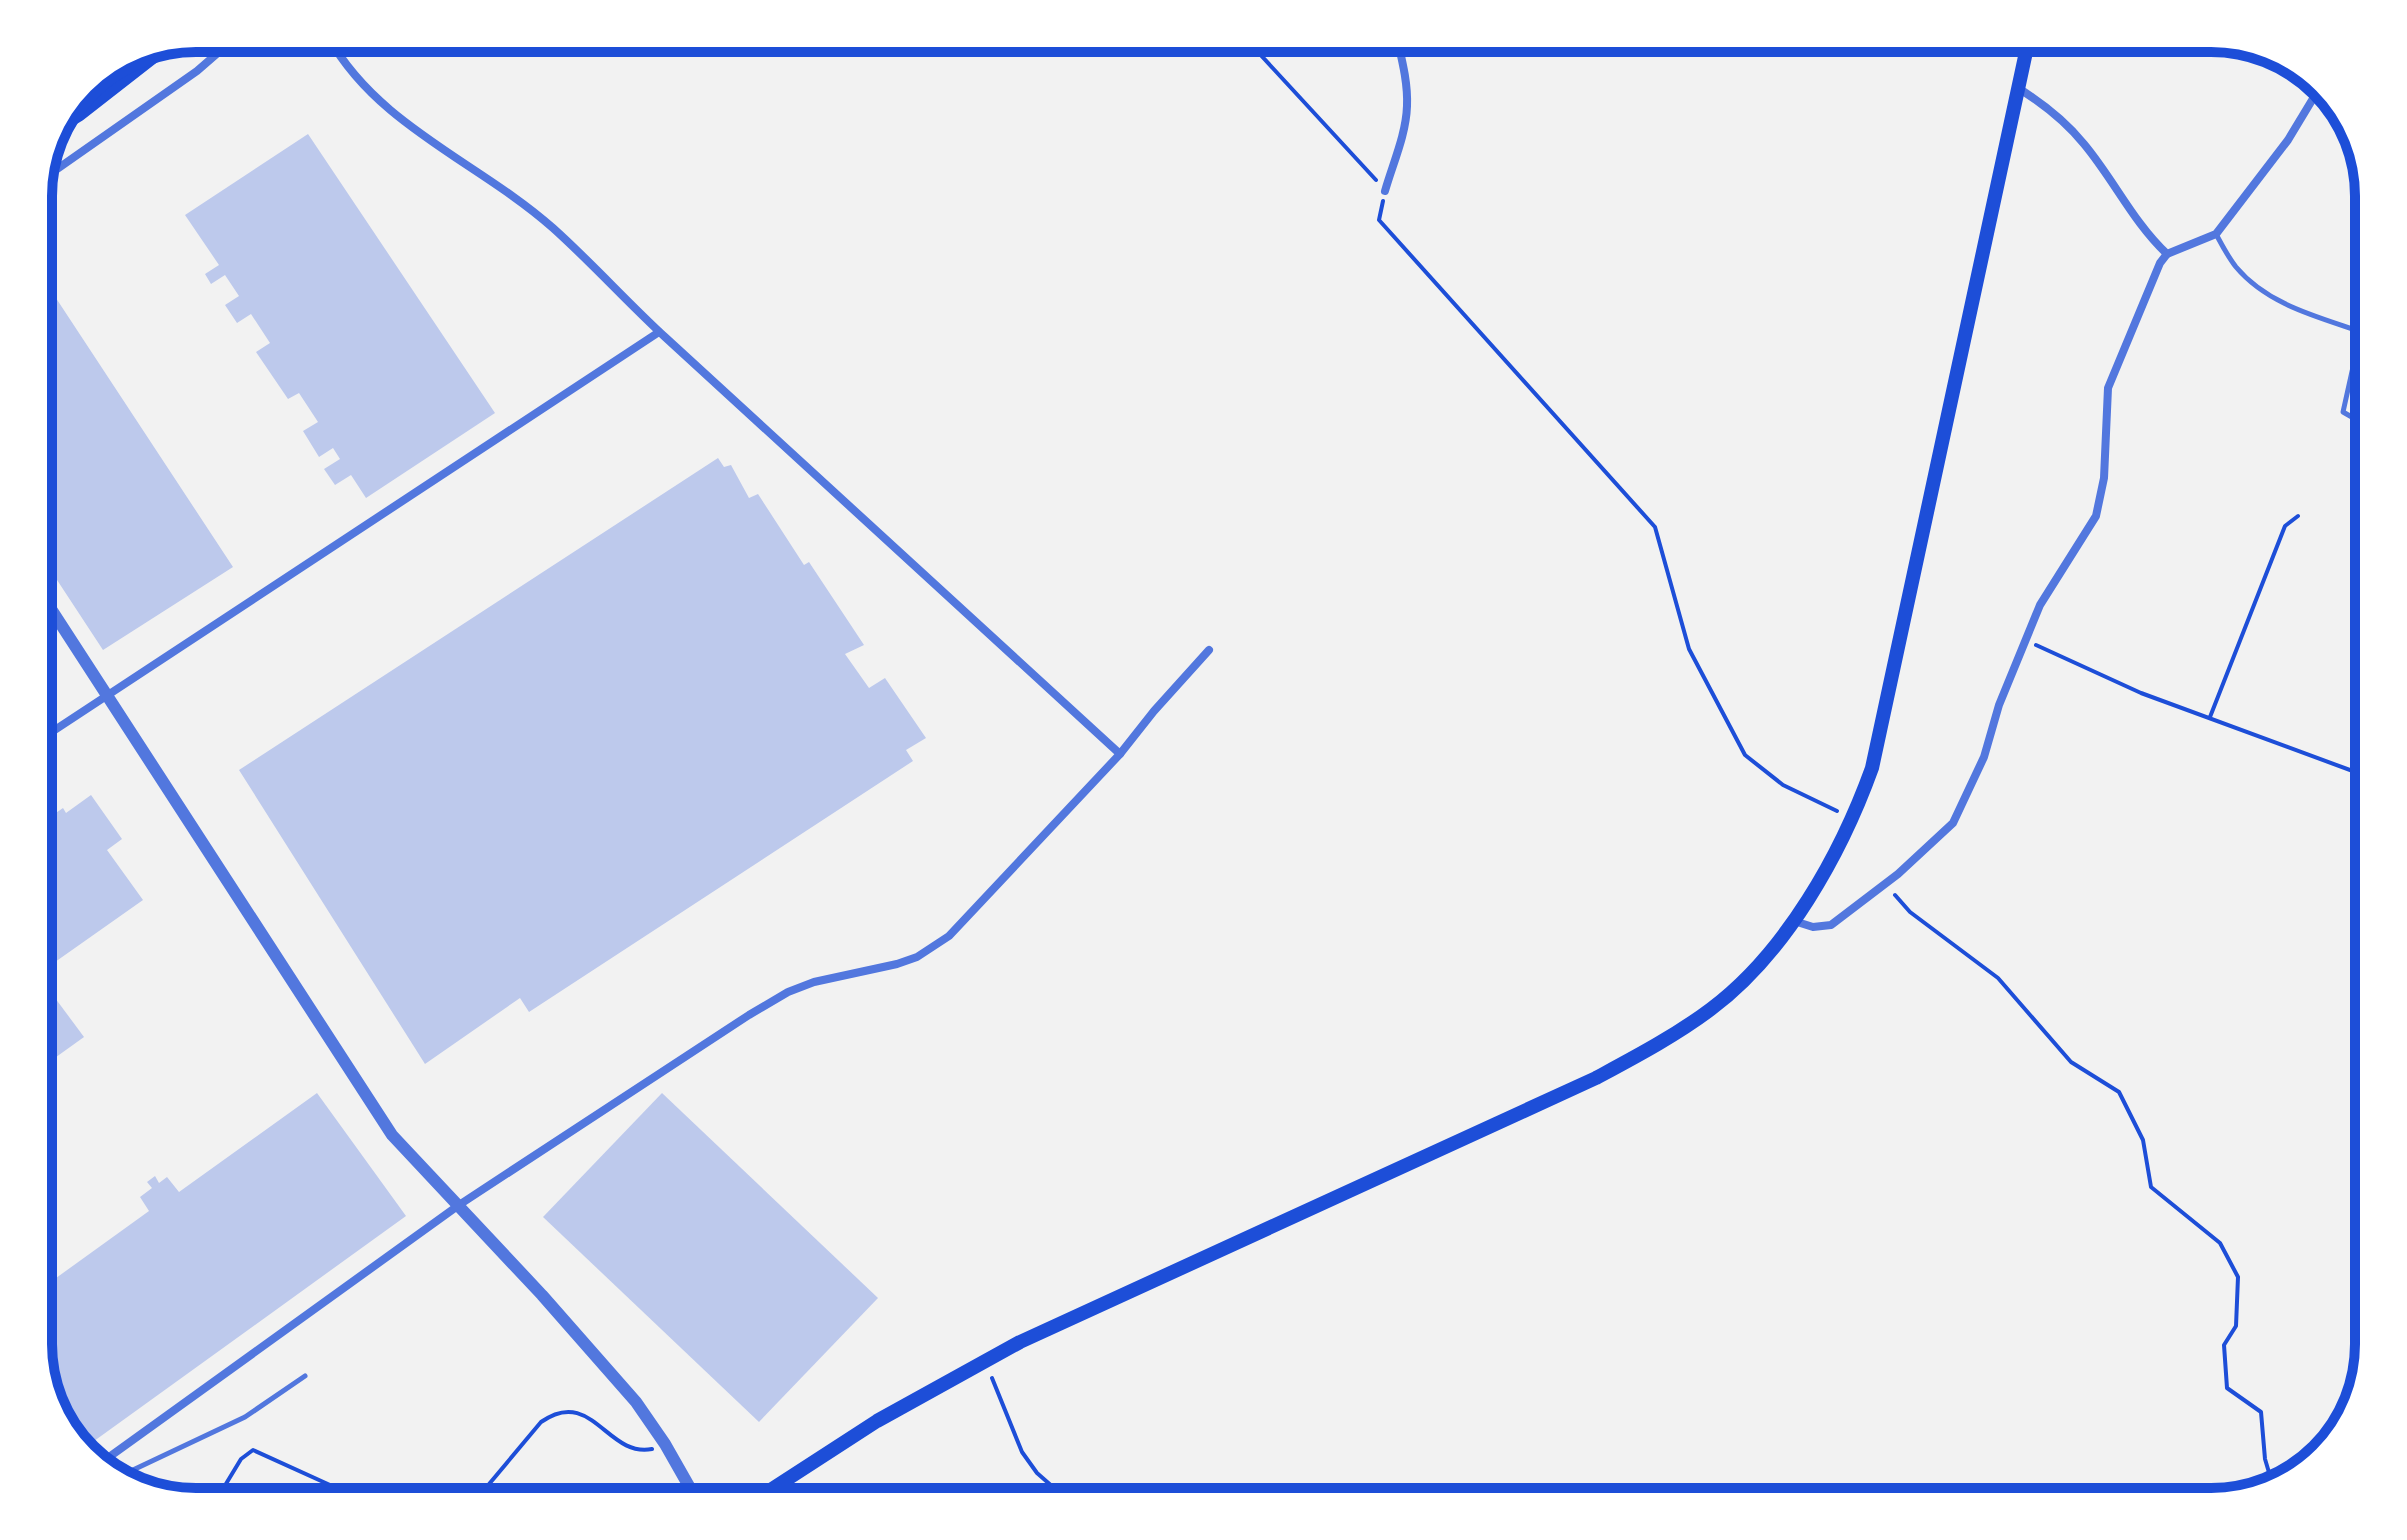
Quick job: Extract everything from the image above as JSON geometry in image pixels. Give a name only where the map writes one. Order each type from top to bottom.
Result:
[{"type":"highway","points":[[78,114],[146,61]]},
{"type":"main road","points":[[774,1488],[877,1421],[1020,1342],[1596,1078],[1648,1050],[1714,1007],[1756,966],[1794,921],[1837,852],[1864,791],[1879,742],[2026,52]]},
{"type":"street","points":[[54,171],[197,71],[219,52]]},
{"type":"street","points":[[339,52],[363,86],[403,121],[548,224],[584,256],[659,332],[1120,754]]},
{"type":"street","points":[[1385,191],[1401,140],[1407,106],[1400,52]]},
{"type":"street","points":[[2018,88],[2041,103],[2084,144],[2147,236],[2167,254]]},
{"type":"street","points":[[1794,921],[1813,927],[1831,925],[1885,884],[1953,823],[1984,757],[1999,705],[2040,605],[2096,516],[2104,478],[2108,388],[2160,263],[2167,254],[2216,234],[2288,140],[2314,96]]},
{"type":"street","points":[[52,732],[659,332]]},
{"type":"street","points":[[52,610],[392,1135],[636,1402],[690,1488]]},
{"type":"street","points":[[108,1458],[459,1205],[725,1030],[788,992],[814,982],[917,957],[949,936],[1120,754],[1209,650]]},
{"type":"lane","points":[[2216,234],[2234,264],[2259,288],[2303,312],[2355,330]]},
{"type":"lane","points":[[2355,351],[2343,412],[2355,419]]},
{"type":"lane","points":[[130,1472],[245,1417],[305,1376]]},
{"type":"path","points":[[1258,52],[1385,191],[1379,220],[1655,527],[1689,649],[1745,755],[1783,785],[1852,818]]},
{"type":"path","points":[[2210,717],[2285,526],[2298,516]]},
{"type":"path","points":[[2026,640],[2141,693],[2355,772]]},
{"type":"path","points":[[1885,884],[1910,912],[1998,978],[2071,1062],[2119,1092],[2143,1140],[2151,1187],[2220,1243],[2238,1277],[2236,1326],[2224,1345],[2227,1388],[2261,1412],[2265,1459],[2270,1475]]},
{"type":"path","points":[[985,1361],[1022,1452],[1037,1473],[1054,1488]]},
{"type":"path","points":[[486,1488],[541,1422],[553,1414],[567,1411],[581,1413],[636,1450],[649,1450],[665,1444]]},
{"type":"path","points":[[223,1488],[241,1459],[253,1450],[340,1488]]},
{"type":"building","points":[[308,134],[495,413],[366,498],[351,475],[335,485],[324,469],[340,459],[333,448],[319,457],[303,431],[318,422],[299,393],[288,399],[256,352],[270,343],[251,314],[237,323],[225,305],[239,296],[225,275],[211,284],[205,274],[219,265],[185,215]]},
{"type":"building","points":[[52,292],[233,567],[103,650],[52,572]]},
{"type":"building","points":[[718,458],[724,467],[731,465],[749,498],[758,494],[804,565],[809,562],[864,645],[845,654],[869,688],[885,678],[926,738],[906,750],[913,761],[529,1012],[520,998],[425,1064],[239,770]]},
{"type":"building","points":[[91,795],[122,839],[107,850],[143,900],[52,964],[52,816],[63,808],[66,813]]},
{"type":"building","points":[[52,994],[84,1037],[52,1060]]},
{"type":"building","points":[[317,1093],[406,1216],[92,1443],[71,1416],[55,1372],[52,1354],[52,1281],[149,1211],[140,1197],[152,1188],[147,1182],[155,1176],[159,1183],[167,1177],[179,1192]]},
{"type":"building","points":[[662,1093],[878,1298],[759,1422],[543,1217]]}]
